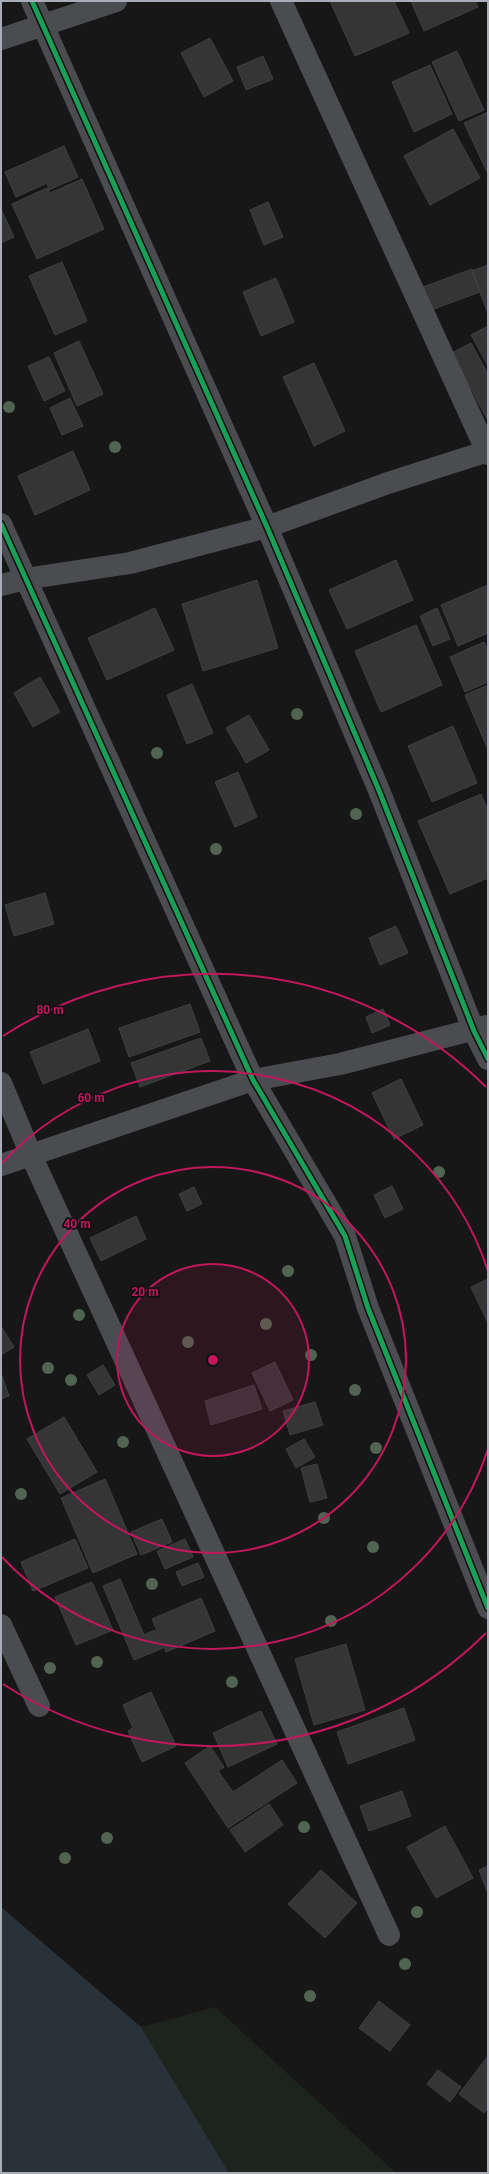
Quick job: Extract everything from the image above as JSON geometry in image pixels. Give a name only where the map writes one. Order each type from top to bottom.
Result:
[{"type":"street","points":[[32,1],[44,25],[165,303],[267,527],[481,1028],[488,1059]]},
{"type":"street","points":[[1,39],[116,1]]},
{"type":"street","points":[[1,585],[25,579],[130,563],[267,527],[388,483],[488,452],[281,1]]},
{"type":"street","points":[[1,524],[252,1080],[345,1236],[368,1308],[488,1608]]},
{"type":"street","points":[[1,1165],[252,1080],[340,1064],[481,1028]]},
{"type":"street","points":[[1,1083],[30,1155],[389,1935]]},
{"type":"street","points":[[1,1625],[39,1706]]},
{"type":"shaded area","points":[[1,1907],[141,2027],[229,2173],[1,2173]]},
{"type":"shaded area","points":[[215,2007],[396,2173],[229,2173],[141,2027]]},
{"type":"building","points":[[330,1],[394,1],[409,33],[355,56]]},
{"type":"building","points":[[411,1],[475,1],[478,7],[424,31]]},
{"type":"building","points":[[210,38],[233,81],[204,97],[181,53]]},
{"type":"building","points":[[457,51],[484,110],[459,121],[432,62]]},
{"type":"building","points":[[263,56],[273,79],[246,90],[237,67]]},
{"type":"building","points":[[430,65],[452,114],[414,132],[392,82]]},
{"type":"building","points":[[488,112],[488,174],[464,123]]},
{"type":"building","points":[[453,129],[480,178],[430,205],[404,156]]},
{"type":"building","points":[[64,146],[78,177],[49,190],[47,183],[16,197],[5,172]]},
{"type":"building","points":[[82,179],[104,229],[37,259],[12,204],[47,188],[50,193]]},
{"type":"building","points":[[268,202],[283,237],[264,245],[250,210]]},
{"type":"building","points":[[1,209],[14,237],[1,243]]},
{"type":"building","points":[[62,262],[87,321],[55,335],[29,276]]},
{"type":"building","points":[[488,265],[488,311],[487,311],[472,271]]},
{"type":"building","points":[[472,269],[480,292],[431,310],[423,287]]},
{"type":"building","points":[[276,278],[294,322],[261,336],[243,292]]},
{"type":"building","points":[[488,326],[488,366],[471,335]]},
{"type":"building","points":[[79,341],[103,394],[77,406],[54,353]]},
{"type":"building","points":[[471,343],[488,374],[487,419],[452,353]]},
{"type":"building","points":[[49,357],[65,391],[44,401],[28,366]]},
{"type":"building","points":[[314,363],[345,431],[314,446],[283,377]]},
{"type":"building","points":[[70,398],[83,426],[62,435],[50,408]]},
{"type":"building","points":[[73,451],[90,490],[35,515],[18,476]]},
{"type":"building","points":[[396,560],[413,600],[347,629],[329,590]]},
{"type":"building","points":[[257,580],[278,648],[203,671],[182,604]]},
{"type":"building","points":[[488,585],[488,633],[458,646],[441,605]]},
{"type":"building","points":[[155,608],[174,650],[107,680],[88,638]]},
{"type":"building","points":[[437,608],[450,639],[433,646],[420,616]]},
{"type":"building","points":[[416,625],[442,685],[381,712],[355,651]]},
{"type":"building","points":[[484,642],[488,650],[488,682],[465,692],[450,657]]},
{"type":"building","points":[[40,677],[60,712],[33,727],[14,693]]},
{"type":"building","points":[[192,684],[213,733],[187,744],[167,695]]},
{"type":"building","points":[[488,685],[488,750],[465,695]]},
{"type":"building","points":[[249,715],[269,750],[246,763],[226,728]]},
{"type":"building","points":[[453,726],[477,783],[432,802],[408,746]]},
{"type":"building","points":[[238,772],[257,817],[235,827],[215,782]]},
{"type":"building","points":[[481,794],[488,811],[488,878],[450,894],[418,821]]},
{"type":"building","points":[[45,893],[54,924],[14,936],[5,905]]},
{"type":"building","points":[[396,926],[408,953],[380,965],[369,938]]},
{"type":"building","points":[[190,1004],[200,1032],[129,1057],[119,1028]]},
{"type":"building","points":[[383,1009],[390,1025],[372,1033],[366,1017]]},
{"type":"building","points":[[88,1029],[100,1061],[43,1084],[30,1052]]},
{"type":"building","points":[[201,1038],[210,1061],[140,1087],[131,1063]]},
{"type":"building","points":[[401,1079],[423,1125],[394,1139],[372,1093]]},
{"type":"building","points":[[392,1186],[403,1209],[385,1218],[374,1195]]},
{"type":"building","points":[[194,1187],[202,1204],[187,1211],[179,1194]]},
{"type":"building","points":[[136,1216],[146,1239],[101,1261],[90,1238]]},
{"type":"building","points":[[488,1279],[488,1323],[471,1287]]},
{"type":"building","points":[[1,1326],[14,1347],[1,1355]]},
{"type":"building","points":[[275,1362],[293,1400],[270,1411],[252,1373]]},
{"type":"building","points":[[103,1365],[115,1385],[99,1395],[87,1375]]},
{"type":"building","points":[[1,1373],[9,1396],[1,1399]]},
{"type":"building","points":[[254,1385],[262,1409],[211,1425],[205,1401]]},
{"type":"building","points":[[315,1402],[323,1425],[290,1435],[283,1411]]},
{"type":"building","points":[[64,1417],[97,1472],[60,1494],[27,1439]]},
{"type":"building","points":[[304,1439],[315,1457],[296,1468],[286,1449]]},
{"type":"building","points":[[317,1464],[327,1498],[310,1502],[301,1468]]},
{"type":"building","points":[[105,1479],[137,1554],[93,1573],[61,1498]]},
{"type":"building","points":[[162,1519],[172,1542],[141,1555],[131,1532]]},
{"type":"building","points":[[75,1539],[88,1568],[33,1591],[21,1562]]},
{"type":"building","points":[[185,1539],[193,1557],[165,1569],[157,1551]]},
{"type":"building","points":[[198,1563],[204,1577],[182,1586],[176,1572]]},
{"type":"building","points":[[120,1579],[144,1635],[155,1630],[163,1648],[134,1660],[103,1586]]},
{"type":"building","points":[[92,1582],[113,1630],[76,1645],[55,1597]]},
{"type":"building","points":[[201,1598],[215,1631],[166,1652],[152,1619]]},
{"type":"building","points":[[346,1644],[365,1710],[314,1725],[295,1659]]},
{"type":"building","points":[[151,1692],[176,1746],[142,1762],[128,1731],[133,1728],[123,1705]]},
{"type":"building","points":[[404,1708],[415,1740],[348,1764],[337,1732]]},
{"type":"building","points":[[261,1711],[277,1744],[228,1767],[213,1733]]},
{"type":"building","points":[[210,1746],[224,1767],[218,1771],[233,1792],[282,1760],[297,1783],[228,1828],[185,1763]]},
{"type":"building","points":[[402,1791],[411,1816],[369,1831],[360,1806]]},
{"type":"building","points":[[269,1804],[283,1825],[245,1852],[230,1830]]},
{"type":"building","points":[[445,1826],[473,1878],[436,1898],[407,1847]]},
{"type":"building","points":[[488,1866],[488,1890],[487,1891],[479,1870]]},
{"type":"building","points":[[321,1870],[357,1903],[325,1938],[288,1904]]},
{"type":"building","points":[[379,2001],[410,2025],[390,2051],[359,2028]]},
{"type":"building","points":[[488,2056],[488,2108],[484,2113],[459,2094]]},
{"type":"building","points":[[438,2070],[461,2087],[450,2102],[427,2084]]},
{"type":"cycle path","points":[[32,1],[267,527],[378,788],[474,1031],[488,1059]]},
{"type":"cycle path","points":[[1,524],[253,1080],[345,1236],[368,1308],[488,1608]]}]
